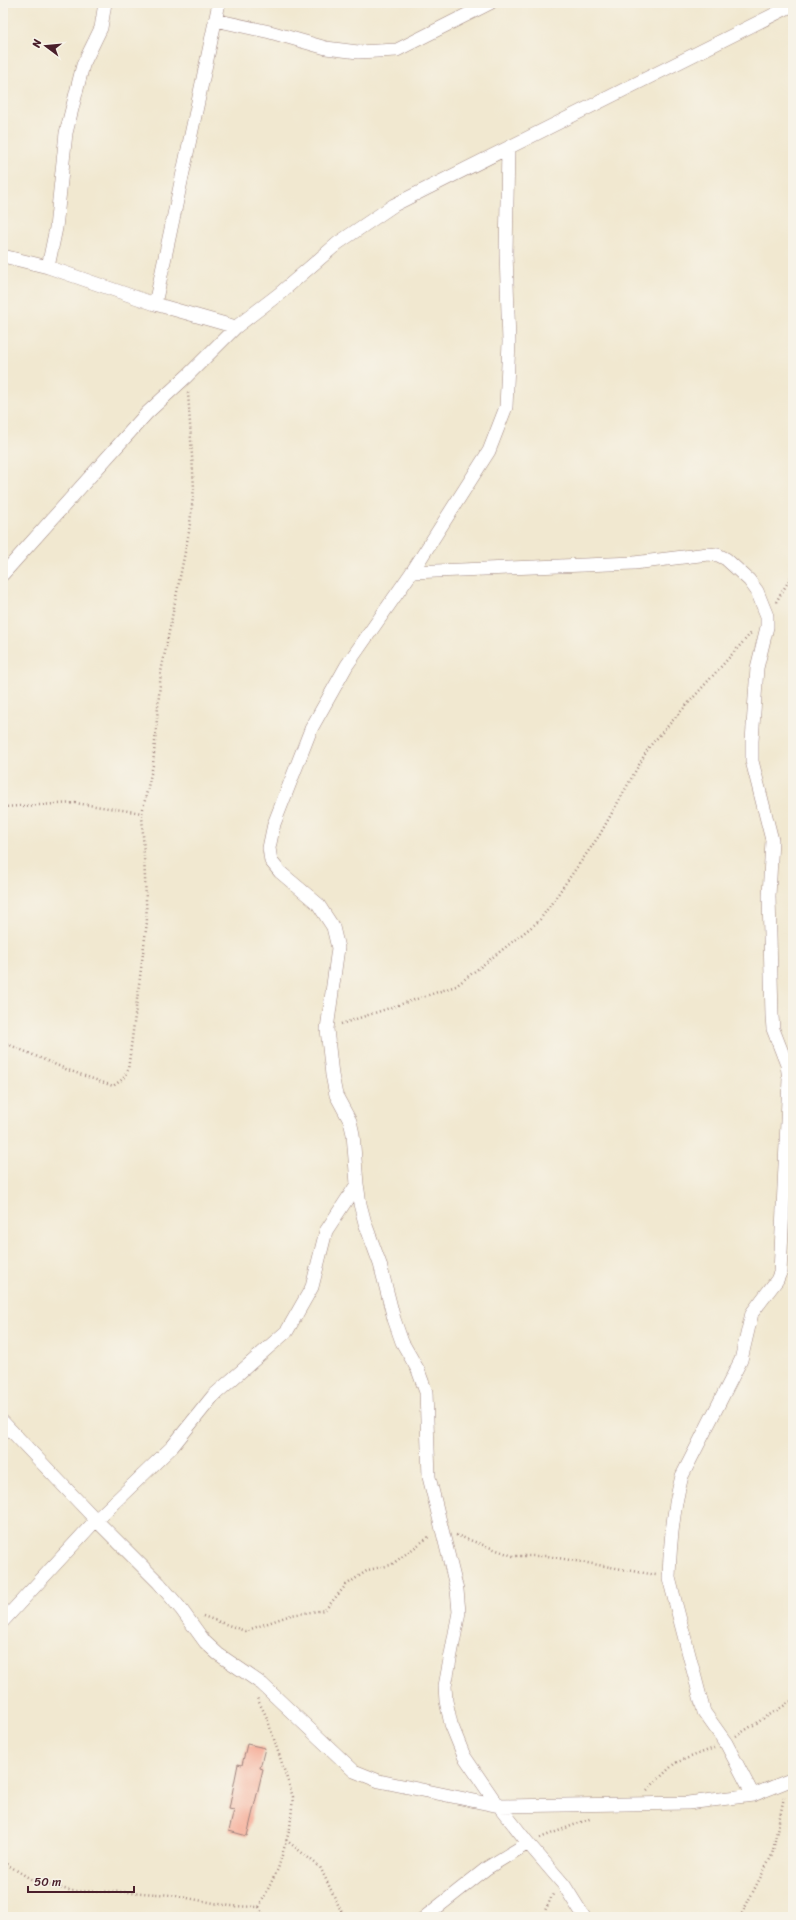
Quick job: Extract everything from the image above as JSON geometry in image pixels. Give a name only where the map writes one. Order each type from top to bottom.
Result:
[{"type":"street","points":[[48,267],[56,228],[68,126],[83,65],[101,28],[105,3]]},
{"type":"street","points":[[155,304],[219,3]]},
{"type":"street","points":[[215,20],[270,32],[326,48],[358,52],[387,52],[397,50],[490,3]]},
{"type":"street","points":[[3,574],[147,413],[188,376],[236,327],[279,294],[338,243],[394,205],[508,149],[592,104],[793,5]]},
{"type":"street","points":[[508,149],[506,253],[509,342],[506,407],[489,451],[412,572],[347,665],[310,729],[274,824],[269,848],[271,861],[280,872],[318,904],[333,927],[338,948],[327,1029],[328,1054],[336,1095],[350,1121],[353,1134],[360,1204],[380,1264],[402,1342],[418,1370],[426,1392],[429,1478],[457,1590],[459,1612],[445,1686],[446,1701],[451,1724],[464,1756],[528,1843],[560,1879],[584,1917]]},
{"type":"street","points":[[3,256],[48,267],[155,304],[236,327]]},
{"type":"street","points":[[412,572],[634,563],[708,554],[718,555],[726,559],[749,580],[757,591],[767,616],[767,627],[757,668],[752,741],[755,773],[772,840],[768,896],[773,1029],[787,1065],[788,1079],[780,1273],[752,1313],[741,1360],[682,1476],[678,1491],[669,1555],[669,1578],[704,1712],[726,1743],[753,1795]]},
{"type":"street","points":[[3,1622],[96,1520],[172,1447],[213,1396],[288,1331],[312,1287],[326,1231],[357,1184]]},
{"type":"street","points":[[3,1422],[96,1520],[159,1583],[182,1609],[205,1642],[262,1684],[354,1771],[379,1781],[500,1806],[688,1803],[753,1795],[790,1780]]},
{"type":"street","points":[[425,1917],[487,1868],[509,1853],[528,1843]]},
{"type":"path","points":[[3,1042],[68,1070],[113,1086],[123,1079],[128,1070],[147,922],[142,814],[153,761],[161,672],[187,539],[194,488],[188,376]]},
{"type":"path","points":[[327,1029],[456,986],[539,921],[599,836],[649,746],[767,616],[793,574]]},
{"type":"path","points":[[3,807],[75,803],[142,814]]},
{"type":"path","points":[[182,1609],[245,1631],[291,1615],[325,1610],[346,1585],[368,1570],[391,1565],[441,1528],[467,1540],[513,1556],[547,1556],[669,1578]]},
{"type":"path","points":[[256,1697],[267,1718],[293,1797],[290,1828],[278,1869],[259,1907]]},
{"type":"path","points":[[631,1804],[675,1764],[726,1743],[793,1700]]},
{"type":"path","points":[[740,1917],[772,1855],[790,1780]]},
{"type":"path","points":[[528,1843],[596,1817]]},
{"type":"path","points":[[286,1840],[320,1867],[344,1917]]},
{"type":"path","points":[[3,1862],[34,1881],[72,1891],[164,1895],[230,1906],[259,1907]]},
{"type":"path","points":[[542,1917],[560,1879]]},
{"type":"path","points":[[259,1907],[264,1917]]},
{"type":"building","points":[[247,1744],[265,1748],[260,1768],[263,1769],[247,1836],[229,1831],[234,1810],[229,1809],[238,1764],[242,1765]]}]
